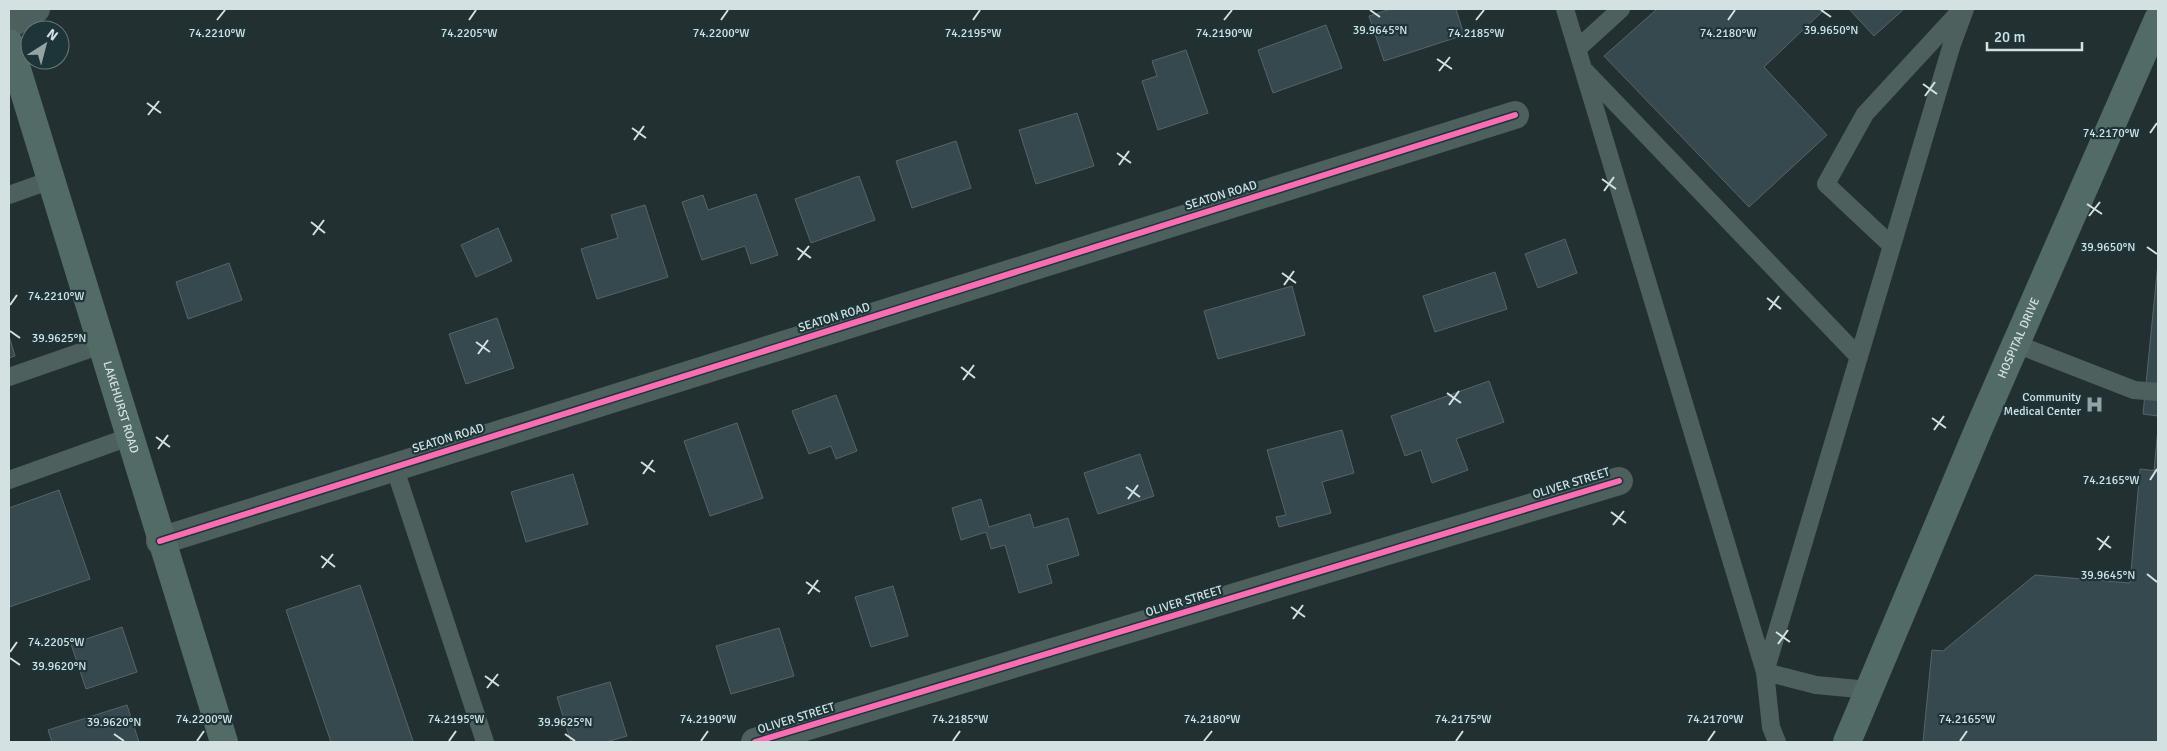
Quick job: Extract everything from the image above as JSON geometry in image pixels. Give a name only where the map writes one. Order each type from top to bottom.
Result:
[{"type":"street","points":[[9,25],[36,9]]},
{"type":"street","name":"HOSPITAL DRIVE","points":[[1847,742],[2016,344],[2158,20]]},
{"type":"street","name":"LAKEHURST ROAD","points":[[9,43],[160,541],[224,742]]},
{"type":"street","name":"SEATON ROAD","points":[[160,541],[1515,115]]},
{"type":"street","name":"OLIVER STREET","points":[[755,742],[1619,481]]},
{"type":"lane","points":[[1565,9],[1764,672],[1771,727],[1777,742]]},
{"type":"lane","points":[[1578,49],[1621,9]]},
{"type":"lane","points":[[1892,246],[1826,184],[1865,114],[1964,9]]},
{"type":"lane","points":[[1764,672],[1964,9]]},
{"type":"lane","points":[[1584,69],[1858,357]]},
{"type":"lane","points":[[9,195],[51,180]]},
{"type":"lane","points":[[2016,344],[2134,390],[2158,392]]},
{"type":"lane","points":[[9,377],[101,345]]},
{"type":"lane","points":[[9,480],[129,437]]},
{"type":"lane","points":[[394,466],[485,742]]},
{"type":"lane","points":[[1764,672],[1816,685],[1869,690]]},
{"type":"building","points":[[1391,9],[1456,9],[1464,35],[1384,61],[1369,16]]},
{"type":"building","points":[[1657,9],[1825,9],[1764,67],[1827,135],[1749,207],[1604,56]]},
{"type":"building","points":[[1849,9],[1904,9],[1874,36]]},
{"type":"building","points":[[1326,25],[1342,68],[1273,93],[1258,50]]},
{"type":"building","points":[[1186,50],[1208,113],[1158,130],[1142,81],[1157,76],[1152,61]]},
{"type":"building","points":[[1077,113],[1094,166],[1036,184],[1019,130]]},
{"type":"building","points":[[956,141],[971,188],[912,208],[896,161]]},
{"type":"building","points":[[859,176],[875,220],[811,243],[795,199]]},
{"type":"building","points":[[756,194],[778,255],[751,264],[745,246],[702,260],[682,202],[703,195],[708,210]]},
{"type":"building","points":[[645,205],[668,277],[597,299],[581,249],[618,238],[611,215]]},
{"type":"building","points":[[498,228],[512,261],[476,277],[461,245]]},
{"type":"building","points":[[1565,239],[1577,273],[1538,288],[1525,254]]},
{"type":"building","points":[[229,263],[242,300],[188,319],[176,282]]},
{"type":"building","points":[[2158,263],[2158,416],[2143,414]]},
{"type":"building","points":[[1495,272],[1507,309],[1435,332],[1423,296]]},
{"type":"building","points":[[1292,286],[1305,335],[1218,359],[1204,311]]},
{"type":"building","points":[[497,318],[514,368],[466,384],[449,334]]},
{"type":"building","points":[[9,336],[15,356],[9,358]]},
{"type":"building","points":[[1489,381],[1504,422],[1456,439],[1468,470],[1432,483],[1421,450],[1405,456],[1391,416]]},
{"type":"building","points":[[836,395],[857,451],[836,459],[831,446],[809,454],[792,411]]},
{"type":"building","points":[[737,423],[763,498],[710,516],[684,441]]},
{"type":"building","points":[[2158,428],[2158,471],[2154,471]]},
{"type":"building","points":[[1342,430],[1354,473],[1322,482],[1331,513],[1279,527],[1276,517],[1286,515],[1267,450]]},
{"type":"building","points":[[1140,454],[1154,496],[1098,514],[1084,473]]},
{"type":"building","points":[[2140,469],[2158,471],[2158,742],[1923,742],[1932,650],[1943,651],[2035,575],[2130,583]]},
{"type":"building","points":[[573,474],[588,524],[526,542],[511,492]]},
{"type":"building","points":[[59,490],[90,579],[9,607],[9,508]]},
{"type":"building","points":[[981,499],[989,527],[1030,514],[1034,528],[1068,518],[1079,555],[1047,565],[1052,583],[1019,593],[1005,545],[991,549],[986,532],[961,540],[952,508]]},
{"type":"building","points":[[360,585],[413,741],[410,742],[331,742],[286,610]]},
{"type":"building","points":[[893,586],[908,636],[871,647],[855,597]]},
{"type":"building","points":[[122,627],[137,672],[86,689],[71,644]]},
{"type":"building","points":[[779,628],[794,676],[731,694],[716,646]]},
{"type":"building","points":[[610,682],[627,736],[606,742],[571,742],[557,697]]},
{"type":"building","points":[[127,705],[139,742],[52,742],[48,730]]},
{"type":"cycle path","points":[[160,541],[1515,115]]},
{"type":"cycle path","points":[[755,742],[1619,481]]},
{"type":"place","name":"Community Medical Center","points":[[2095,404]]}]
